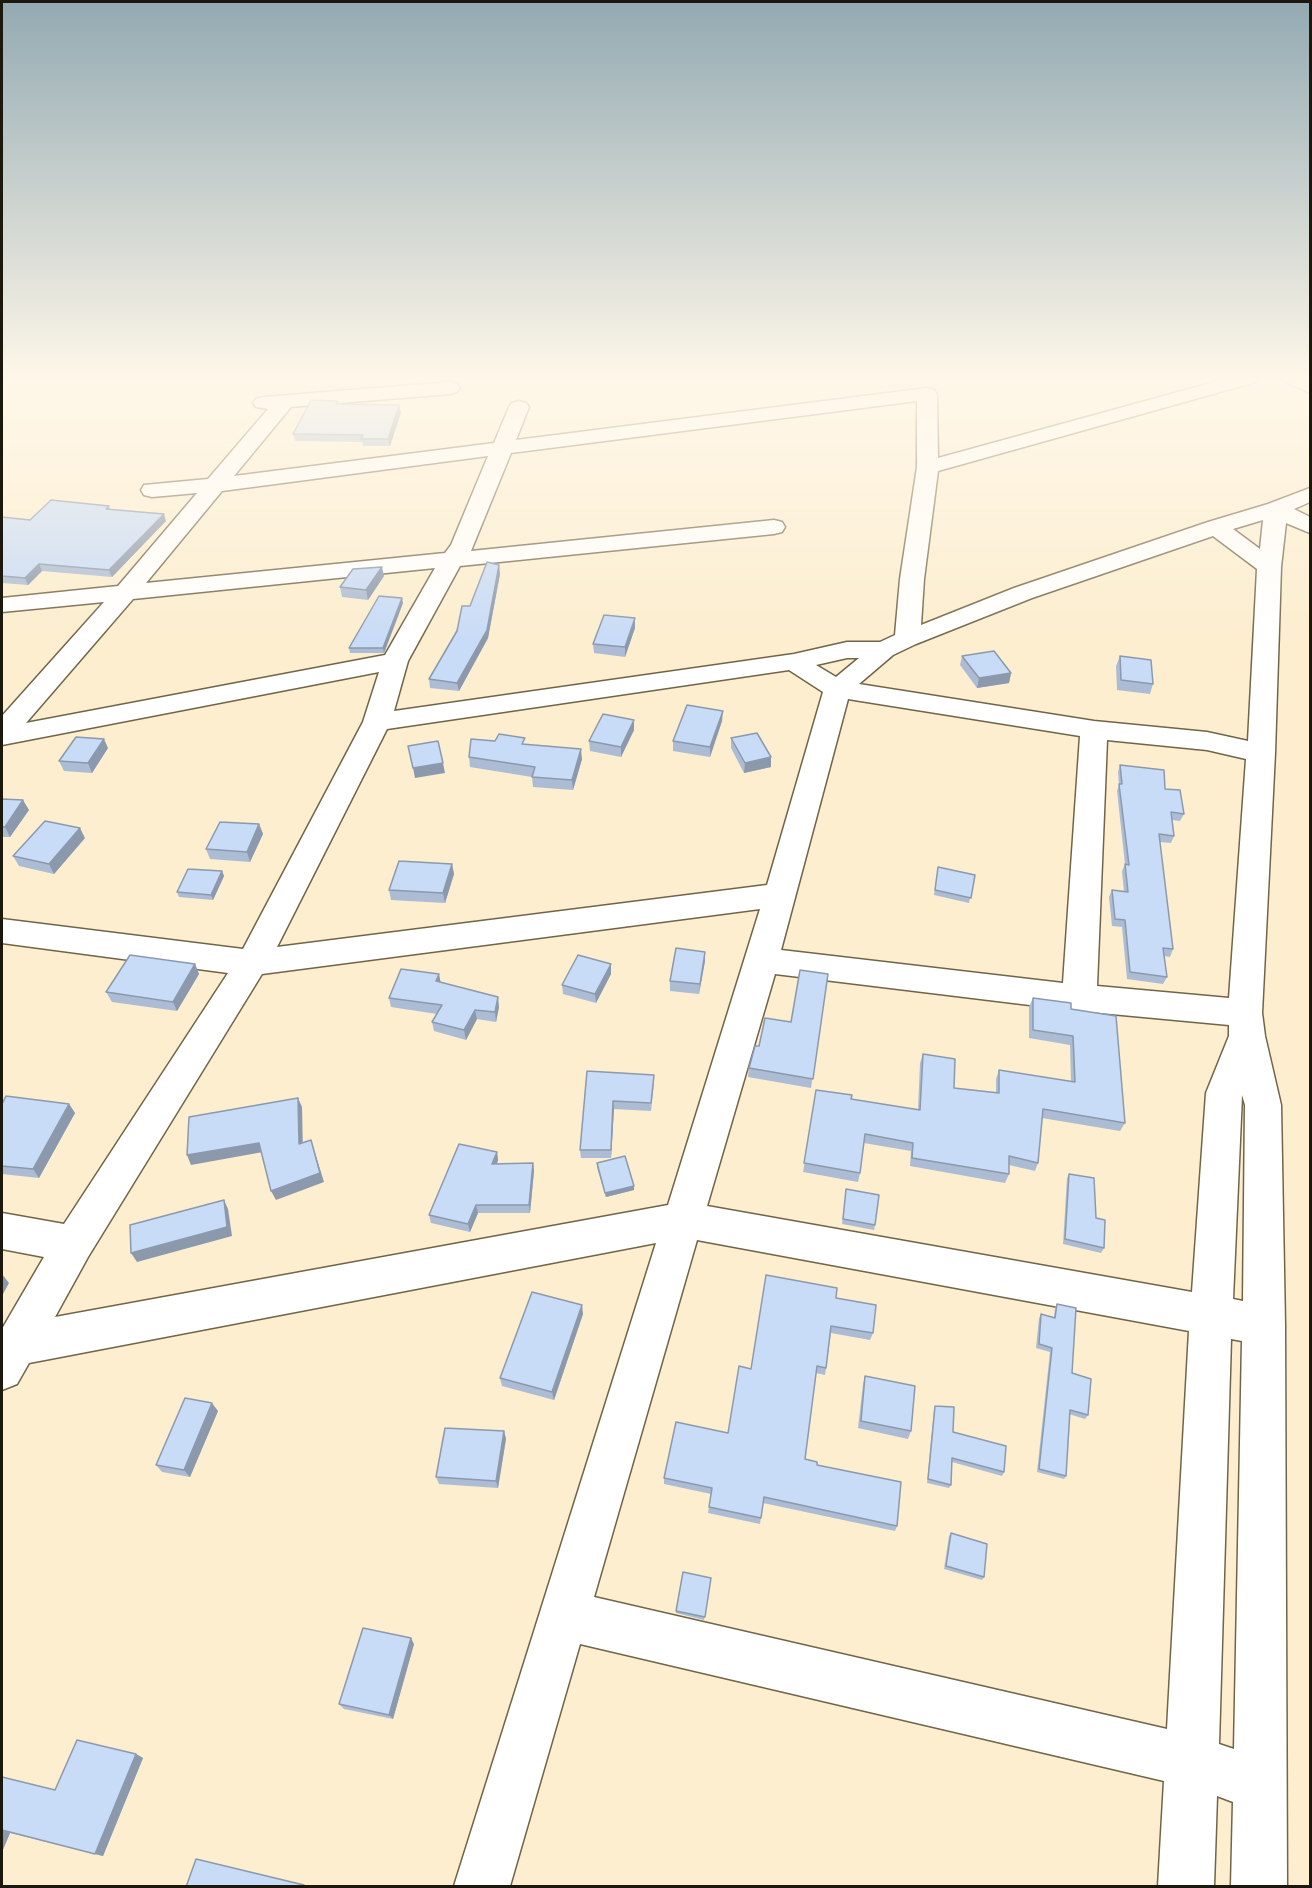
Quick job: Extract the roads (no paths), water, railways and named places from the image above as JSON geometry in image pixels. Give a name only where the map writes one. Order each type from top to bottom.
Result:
[{"type":"street","points":[[2,734],[125,593],[228,466]]},
{"type":"street","points":[[152,490],[215,485],[355,466]]},
{"type":"street","points":[[8,1357],[74,1244],[252,963],[377,722],[395,661],[450,562],[462,547],[495,466]]},
{"type":"street","points":[[482,1887],[762,960],[837,689],[895,644],[912,579],[928,467],[931,466]]},
{"type":"street","points":[[377,722],[794,662],[847,650],[895,644],[1023,593],[1216,527],[1276,509],[1311,494]]},
{"type":"street","points":[[1276,509],[1311,526]]},
{"type":"street","points":[[1186,1887],[1211,1314],[1224,1093],[1246,1024],[1269,567],[1276,509]]},
{"type":"street","points":[[2,605],[450,562],[774,527]]},
{"type":"street","points":[[1216,527],[1269,567]]},
{"type":"street","points":[[1272,540],[1290,535],[1311,534]]},
{"type":"street","points":[[2,734],[395,661]]},
{"type":"street","points":[[794,662],[837,689],[1094,730],[1207,741],[1261,753]]},
{"type":"street","points":[[1079,998],[1094,730]]},
{"type":"street","points":[[2,931],[252,963],[780,895]]},
{"type":"street","points":[[762,960],[1079,998],[1246,1024]]},
{"type":"street","points":[[1246,1024],[1263,1105],[1264,1326],[1258,1784],[1259,1887]]},
{"type":"street","points":[[8,1357],[683,1220],[1211,1314],[1264,1326]]},
{"type":"street","points":[[2,1231],[74,1244]]},
{"type":"street","points":[[564,1616],[1191,1761],[1258,1784]]}]
